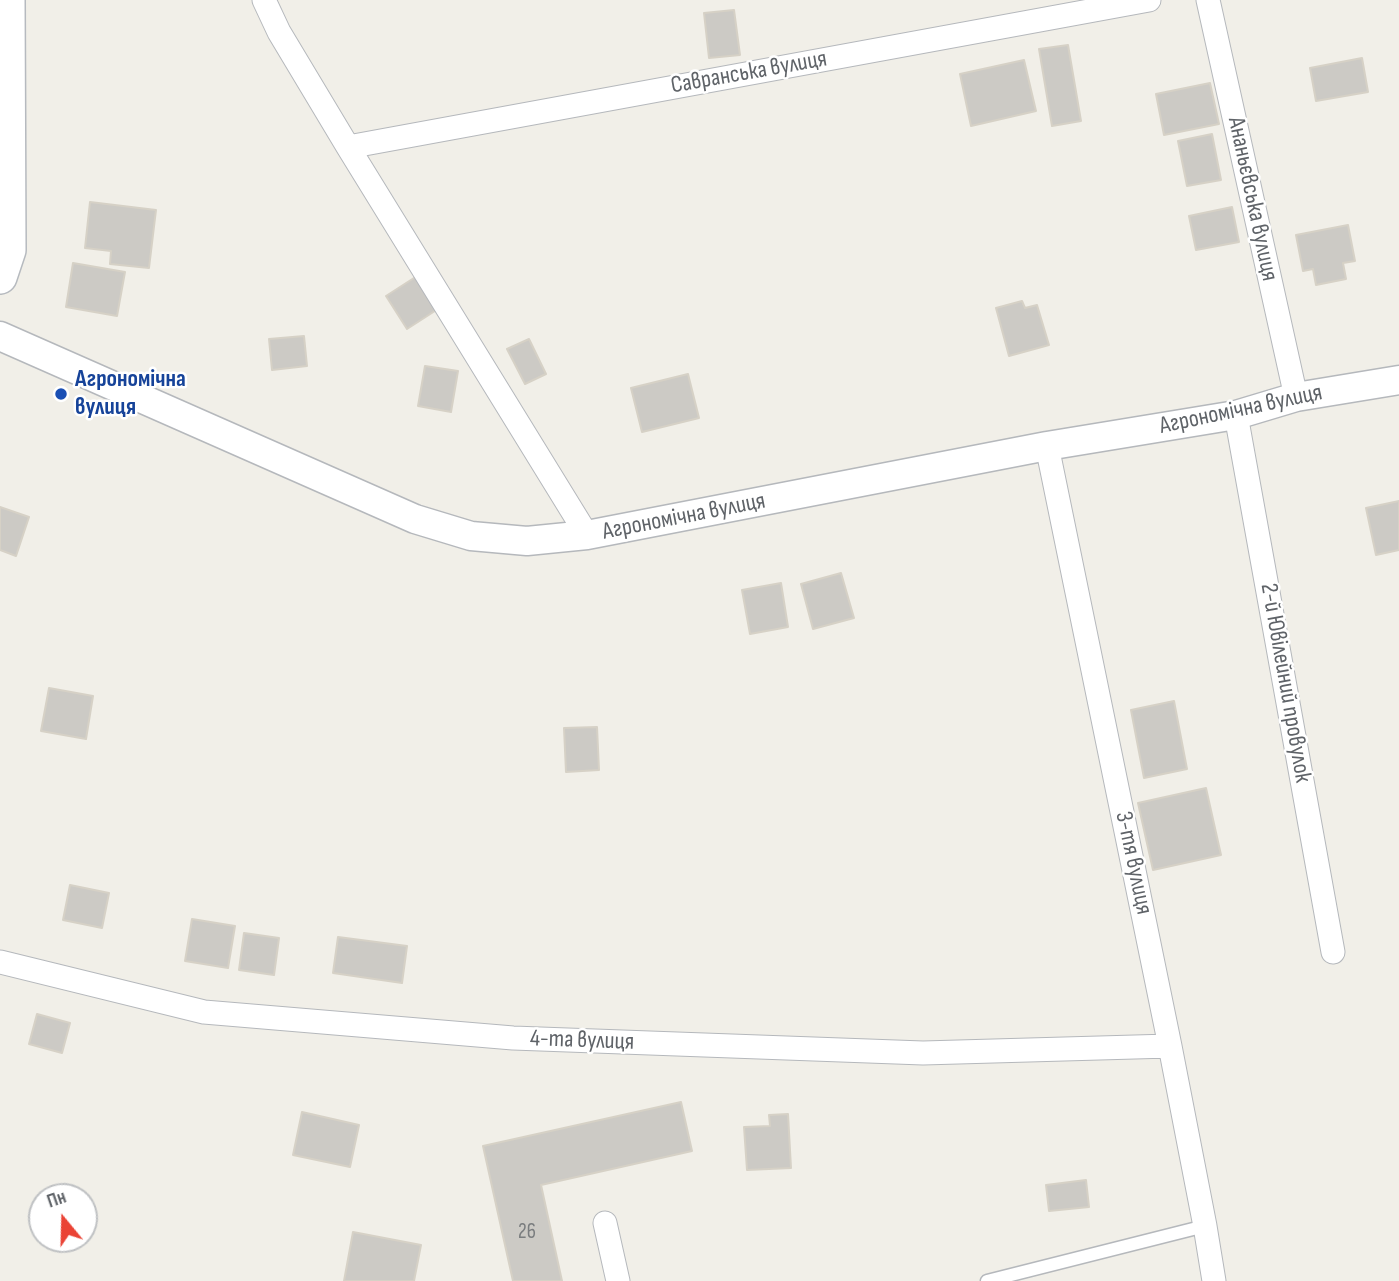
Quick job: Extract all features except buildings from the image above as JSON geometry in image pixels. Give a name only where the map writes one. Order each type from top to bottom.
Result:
[{"type":"main road","points":[[0,277],[9,250],[8,0]]},
{"type":"street","points":[[264,0],[279,32],[348,147],[587,535]]},
{"type":"street","name":"Савранська вулиця","points":[[348,147],[1149,0]]},
{"type":"street","name":"Ананьєвська вулиця","points":[[1209,0],[1296,397]]},
{"type":"street","name":"Агрономічна вулиця","points":[[0,336],[415,519],[471,536],[527,541],[587,535],[1047,446],[1236,415],[1296,397],[1399,380]]},
{"type":"street","name":"2-й Ювілейний провулок","points":[[1236,415],[1334,951]]},
{"type":"street","name":"3-тя вулиця","points":[[1047,446],[1170,1045],[1206,1226],[1214,1281]]},
{"type":"street","name":"4-та вулиця","points":[[0,962],[204,1012],[513,1038],[923,1053],[1170,1045]]},
{"type":"street","points":[[605,1223],[618,1281]]},
{"type":"lane","points":[[987,1281],[1206,1226]]},
{"type":"place","name":"Агрономічна вулиця","points":[[61,394]]}]
